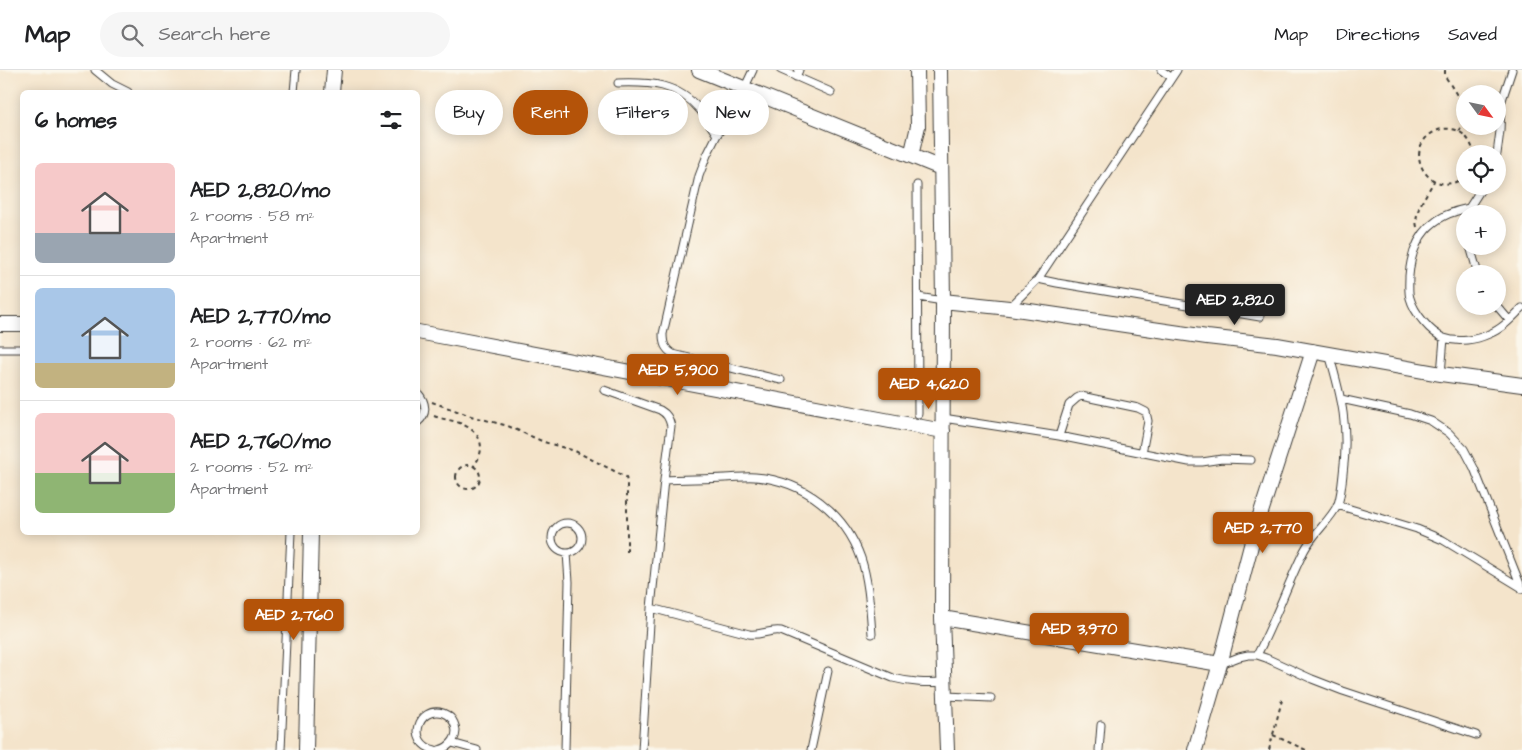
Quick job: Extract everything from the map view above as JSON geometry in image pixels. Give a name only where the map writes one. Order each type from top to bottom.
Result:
[{"type":"street","points":[[332,90],[334,70]]},
{"type":"street","points":[[698,70],[747,90]]},
{"type":"street","points":[[911,156],[918,126],[917,70]]},
{"type":"street","points":[[940,70],[943,301],[942,618],[947,750]]},
{"type":"street","points":[[769,99],[941,168]]},
{"type":"street","points":[[943,301],[1009,308],[1207,337],[1277,345],[1441,374],[1522,385]]},
{"type":"street","points":[[0,324],[20,324]]},
{"type":"street","points":[[420,332],[943,425]]},
{"type":"street","points":[[1195,750],[1254,534],[1313,351]]},
{"type":"street","points":[[306,750],[311,535]]},
{"type":"street","points":[[942,618],[1220,664]]},
{"type":"lane","points":[[95,70],[112,84],[124,90]]},
{"type":"lane","points":[[294,90],[296,70]]},
{"type":"lane","points":[[747,90],[753,70]]},
{"type":"lane","points":[[781,70],[798,73],[831,92]]},
{"type":"lane","points":[[1160,70],[1171,77]]},
{"type":"lane","points":[[1009,308],[1038,278],[1177,70]]},
{"type":"lane","points":[[1498,145],[1501,103],[1512,70]]},
{"type":"lane","points":[[618,83],[652,83],[670,88],[686,97],[698,108]]},
{"type":"lane","points":[[717,135],[699,176],[663,334],[663,342],[667,350],[673,354],[781,380]]},
{"type":"lane","points":[[918,185],[918,414]]},
{"type":"lane","points":[[1456,210],[1433,222],[1422,234],[1410,263],[1410,298],[1418,314],[1429,328],[1444,338],[1461,340],[1489,335],[1501,328],[1522,308]]},
{"type":"lane","points":[[1038,278],[1057,283],[1260,317]]},
{"type":"lane","points":[[918,297],[943,301]]},
{"type":"lane","points":[[1505,315],[1509,320]]},
{"type":"lane","points":[[1441,374],[1444,338]]},
{"type":"lane","points":[[0,349],[20,349]]},
{"type":"lane","points":[[1257,655],[1305,549],[1338,505],[1346,456],[1346,437],[1341,399],[1328,354]]},
{"type":"lane","points":[[604,390],[660,410],[670,419],[671,426],[651,608],[642,750]]},
{"type":"lane","points":[[420,396],[425,405],[425,412],[420,420]]},
{"type":"lane","points":[[1059,436],[1069,405],[1076,398],[1086,396],[1138,408],[1146,412],[1148,421],[1142,452]]},
{"type":"lane","points":[[1341,399],[1389,408],[1431,421],[1454,438],[1464,449],[1474,468],[1522,589]]},
{"type":"lane","points":[[943,425],[1059,436],[1195,463],[1222,459],[1251,460]]},
{"type":"lane","points":[[664,480],[754,477],[772,479],[806,491],[830,509],[849,532],[861,559],[868,588],[872,634]]},
{"type":"lane","points":[[1338,505],[1417,529],[1443,540],[1522,589]]},
{"type":"lane","points":[[567,523],[574,524],[579,528],[582,534],[582,541],[574,552],[567,553],[555,548],[552,542],[552,535],[555,528],[560,524],[567,523]]},
{"type":"lane","points":[[281,750],[290,535]]},
{"type":"lane","points":[[565,750],[569,582],[567,553]]},
{"type":"lane","points":[[651,608],[749,634],[781,630],[893,678],[991,698]]},
{"type":"lane","points":[[1220,664],[1239,657],[1257,655],[1343,691],[1476,735]]},
{"type":"lane","points":[[811,750],[828,671]]},
{"type":"lane","points":[[434,750],[429,749],[422,743],[418,736],[418,727],[422,719],[428,714],[437,712],[445,714],[452,719],[456,726],[456,735],[452,743],[443,750]]},
{"type":"lane","points":[[1099,750],[1102,725]]},
{"type":"lane","points":[[452,743],[477,750]]},
{"type":"path","points":[[1444,70],[1445,76],[1456,94]]},
{"type":"path","points":[[1456,131],[1445,129],[1438,130],[1426,138],[1420,151],[1420,165],[1424,172],[1434,181],[1442,184],[1456,182]]},
{"type":"path","points":[[1463,135],[1470,141],[1471,145]]},
{"type":"path","points":[[1422,234],[1417,228],[1415,220],[1434,181]]},
{"type":"path","points":[[420,396],[471,416],[508,426],[544,442],[575,451],[626,477],[628,483],[627,552]]},
{"type":"path","points":[[425,412],[444,420],[465,425],[474,432],[480,440],[482,447],[481,455],[473,467]]},
{"type":"path","points":[[464,466],[473,467],[479,474],[478,483],[471,488],[462,488],[456,481],[457,472],[464,466]]},
{"type":"path","points":[[1269,750],[1283,696]]},
{"type":"path","points":[[1273,735],[1306,750]]}]
